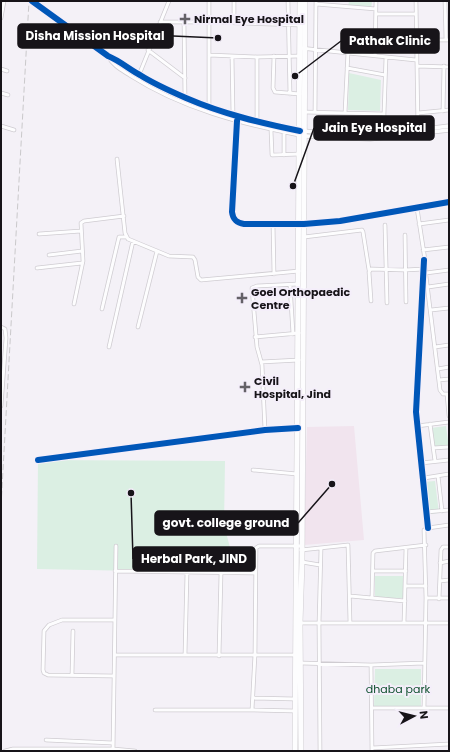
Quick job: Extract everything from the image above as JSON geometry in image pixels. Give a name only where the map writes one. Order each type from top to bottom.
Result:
[{"type":"highway","points":[[298,623],[302,562],[297,474],[299,333],[304,237],[302,224],[300,154],[304,112],[300,1]]},
{"type":"highway","points":[[295,751],[294,711],[298,655],[300,547],[301,284],[299,272],[302,224],[302,134],[300,56],[302,48],[305,1]]},
{"type":"highway","points":[[298,655],[301,663],[301,751]]},
{"type":"street","points":[[1,18],[4,1]]},
{"type":"street","points":[[32,1],[108,56],[139,75],[168,90],[185,98],[233,115],[302,134]]},
{"type":"street","points":[[139,75],[169,1]]},
{"type":"street","points":[[209,1],[210,107]]},
{"type":"street","points":[[234,1],[234,23]]},
{"type":"street","points":[[288,1],[290,94]]},
{"type":"street","points":[[346,1],[346,6]]},
{"type":"street","points":[[375,55],[376,1]]},
{"type":"street","points":[[416,1],[418,132]]},
{"type":"street","points":[[416,40],[447,40],[445,1]]},
{"type":"street","points":[[315,112],[316,2],[376,8]]},
{"type":"street","points":[[376,14],[416,14]]},
{"type":"street","points":[[160,22],[300,25]]},
{"type":"street","points":[[184,22],[185,98]]},
{"type":"street","points":[[376,33],[417,34]]},
{"type":"street","points":[[302,48],[416,60]]},
{"type":"street","points":[[148,50],[185,78]]},
{"type":"street","points":[[345,113],[348,52]]},
{"type":"street","points":[[209,55],[257,57],[300,56]]},
{"type":"street","points":[[108,56],[111,62],[116,66],[144,84],[166,95],[205,111],[271,130],[302,134],[355,136],[385,136],[449,130]]},
{"type":"street","points":[[232,56],[233,115]]},
{"type":"street","points":[[274,56],[274,90],[277,93],[300,94]]},
{"type":"street","points":[[256,126],[257,57]]},
{"type":"street","points":[[385,136],[384,114],[386,57]]},
{"type":"street","points":[[417,66],[449,67]]},
{"type":"street","points":[[443,111],[444,66]]},
{"type":"street","points":[[347,68],[385,75]]},
{"type":"street","points":[[1,70],[7,71]]},
{"type":"street","points":[[166,95],[168,90]]},
{"type":"street","points":[[1,93],[8,95]]},
{"type":"street","points":[[418,113],[449,110]]},
{"type":"street","points":[[304,112],[384,114]]},
{"type":"street","points":[[237,121],[233,217],[236,221],[244,224],[302,224],[340,221],[448,202]]},
{"type":"street","points":[[1,126],[14,130]]},
{"type":"street","points":[[418,132],[449,126]]},
{"type":"street","points":[[271,130],[271,154],[300,154]]},
{"type":"street","points":[[284,132],[284,155]]},
{"type":"street","points":[[117,159],[126,237]]},
{"type":"street","points":[[417,208],[439,380],[441,393],[448,394],[449,416]]},
{"type":"street","points":[[74,304],[82,263],[82,222],[124,216]]},
{"type":"street","points":[[419,224],[449,220]]},
{"type":"street","points":[[273,224],[274,274]]},
{"type":"street","points":[[385,225],[387,303]]},
{"type":"street","points":[[304,237],[362,230],[364,232],[369,270],[371,301]]},
{"type":"street","points":[[39,234],[81,231]]},
{"type":"street","points":[[405,235],[406,302]]},
{"type":"street","points":[[102,309],[119,237],[126,237],[171,257],[194,257],[198,277],[201,280],[299,272]]},
{"type":"street","points":[[109,347],[133,241]]},
{"type":"street","points":[[423,250],[449,247]]},
{"type":"street","points":[[49,255],[82,251]]},
{"type":"street","points":[[138,327],[157,251]]},
{"type":"street","points":[[424,260],[421,340],[416,408],[428,528]]},
{"type":"street","points":[[37,268],[82,263]]},
{"type":"street","points":[[369,270],[405,270],[424,268]]},
{"type":"street","points":[[426,273],[449,270]]},
{"type":"street","points":[[265,430],[261,362],[257,351],[255,337],[252,288],[257,286],[301,284]]},
{"type":"street","points":[[428,287],[449,284]]},
{"type":"street","points":[[290,285],[293,334]]},
{"type":"street","points":[[431,310],[449,308]]},
{"type":"street","points":[[1,327],[5,329],[6,338],[1,406]]},
{"type":"street","points":[[255,337],[299,333]]},
{"type":"street","points":[[435,346],[449,346]]},
{"type":"street","points":[[261,362],[299,360]]},
{"type":"street","points":[[438,369],[449,367]]},
{"type":"street","points":[[439,380],[449,379]]},
{"type":"street","points":[[418,426],[449,422]]},
{"type":"street","points":[[430,424],[432,448],[435,461]]},
{"type":"street","points":[[38,460],[265,430],[298,428]]},
{"type":"street","points":[[432,448],[449,446]]},
{"type":"street","points":[[421,462],[449,460]]},
{"type":"street","points":[[253,470],[297,474]]},
{"type":"street","points":[[424,478],[449,474]]},
{"type":"street","points":[[438,476],[442,511]]},
{"type":"street","points":[[426,512],[449,510]]},
{"type":"street","points":[[424,708],[426,545],[424,530],[449,525]]},
{"type":"street","points":[[252,710],[255,654],[255,551],[257,546],[322,548],[348,545],[350,623]]},
{"type":"street","points":[[372,597],[373,553],[375,551],[426,545]]},
{"type":"street","points":[[113,750],[116,546]]},
{"type":"street","points":[[439,599],[441,548],[449,546]]},
{"type":"street","points":[[320,751],[319,624],[320,564],[322,548]]},
{"type":"street","points":[[404,623],[406,548]]},
{"type":"street","points":[[302,562],[320,564]]},
{"type":"street","points":[[440,563],[449,562]]},
{"type":"street","points":[[373,571],[406,570]]},
{"type":"street","points":[[115,571],[255,573]]},
{"type":"street","points":[[185,655],[187,572]]},
{"type":"street","points":[[219,656],[221,573]]},
{"type":"street","points":[[440,581],[449,580]]},
{"type":"street","points":[[405,586],[426,586]]},
{"type":"street","points":[[350,596],[405,601]]},
{"type":"street","points":[[426,598],[449,598]]},
{"type":"street","points":[[114,620],[62,620],[49,625],[44,631],[42,670],[48,675],[114,676]]},
{"type":"street","points":[[298,623],[449,623]]},
{"type":"street","points":[[72,675],[73,631]]},
{"type":"street","points":[[115,654],[219,656],[255,654],[298,655]]},
{"type":"street","points":[[301,663],[424,663]]},
{"type":"street","points":[[372,664],[372,749],[449,744]]},
{"type":"street","points":[[253,698],[295,699]]},
{"type":"street","points":[[372,708],[449,708]]},
{"type":"street","points":[[154,710],[301,710]]},
{"type":"street","points":[[46,740],[113,743]]},
{"type":"street","points":[[7,751],[13,749],[135,751]]},
{"type":"shaded area","points":[[354,426],[364,540],[304,545],[307,427]]},
{"type":"green space","points":[[349,1],[372,1],[371,10],[348,8]]},
{"type":"green space","points":[[349,73],[381,80],[380,111],[348,110]]},
{"type":"green space","points":[[446,426],[449,448],[434,450],[431,428]]},
{"type":"green space","points":[[38,460],[225,461],[224,525],[232,555],[187,572],[37,569]]},
{"type":"green space","points":[[435,481],[439,513],[428,514],[424,482]]},
{"type":"green space","points":[[375,576],[403,576],[403,598],[375,598]]},
{"type":"green space","name":"dhaba park","points":[[375,669],[421,669],[421,709],[374,708]]},
{"type":"railway","points":[[1,506],[29,1]]},
{"type":"cycle path","points":[[32,1],[108,56],[162,87],[200,104],[228,113],[300,131]]},
{"type":"cycle path","points":[[237,121],[232,212],[234,219],[239,223],[304,224],[340,221],[449,202]]},
{"type":"cycle path","points":[[424,260],[416,412],[428,528]]},
{"type":"cycle path","points":[[38,460],[265,430],[298,428]]},
{"type":"place","name":"Nirmal Eye Hospital","points":[[185,19]]},
{"type":"place","name":"Disha Mission Hospital","points":[[218,38]]},
{"type":"place","name":"Pathak Clinic","points":[[295,76]]},
{"type":"place","name":"Jain Eye Hospital","points":[[293,186]]},
{"type":"place","name":"Goel Orthopaedic Centre","points":[[242,298]]},
{"type":"place","name":"Civil Hospital, Jind","points":[[245,387]]},
{"type":"place","name":"govt. college ground","points":[[332,484]]},
{"type":"place","name":"Herbal Park, JIND","points":[[131,493]]}]
